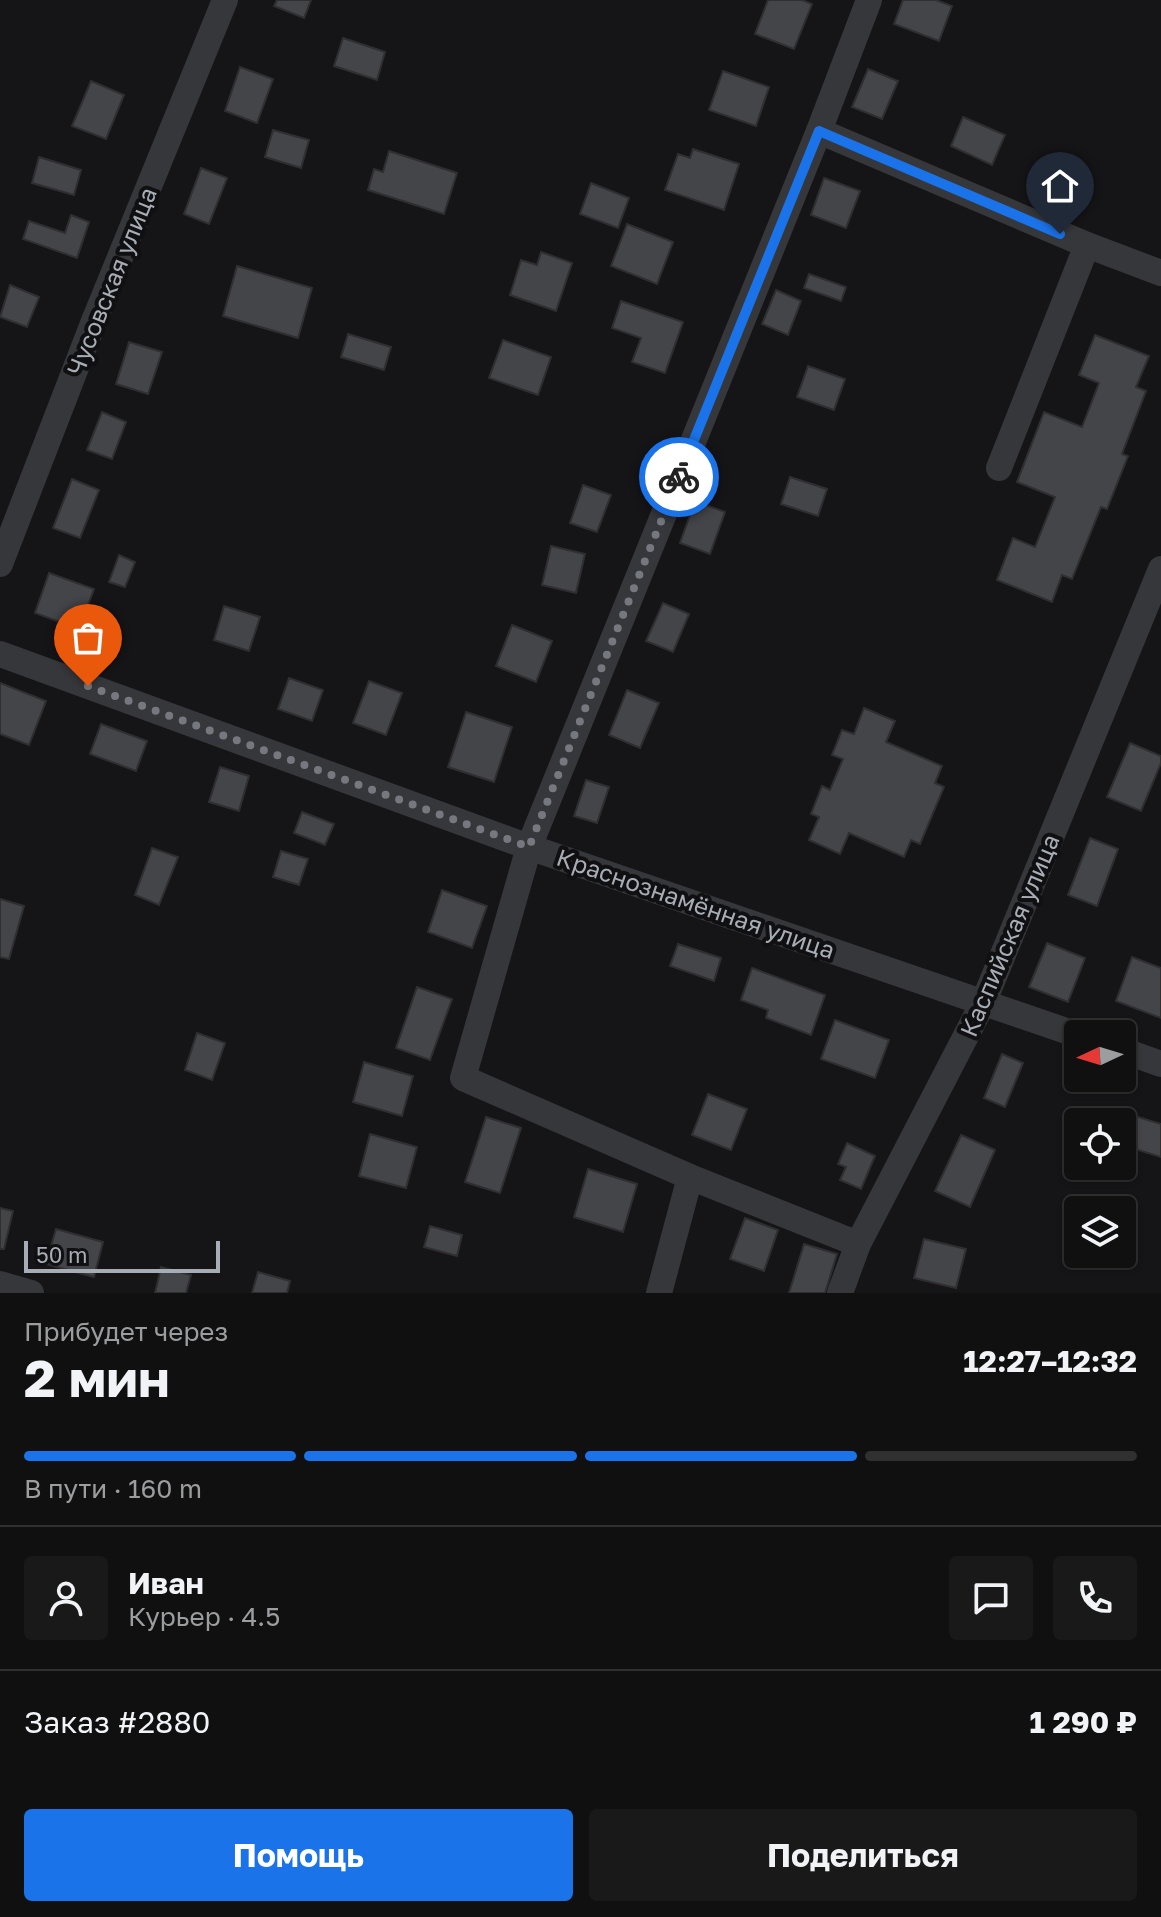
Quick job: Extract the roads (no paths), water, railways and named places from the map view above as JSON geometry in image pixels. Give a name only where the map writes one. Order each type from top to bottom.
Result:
[{"type":"street","name":"Чусовская улица","points":[[0,564],[94,321],[225,0]]},
{"type":"street","points":[[858,1244],[690,1177],[463,1078],[529,847],[869,0]]},
{"type":"street","points":[[819,131],[1087,245],[1161,273]]},
{"type":"street","points":[[999,468],[1087,245]]},
{"type":"street","name":"Каспийская улица","points":[[840,1293],[858,1244],[984,1001],[1161,569]]},
{"type":"street","name":"Краснознамённая улица","points":[[0,654],[529,847],[1064,1030]]},
{"type":"street","points":[[1136,1055],[1161,1064]]},
{"type":"street","points":[[659,1293],[690,1177]]},
{"type":"street","points":[[0,1284],[31,1293]]}]
